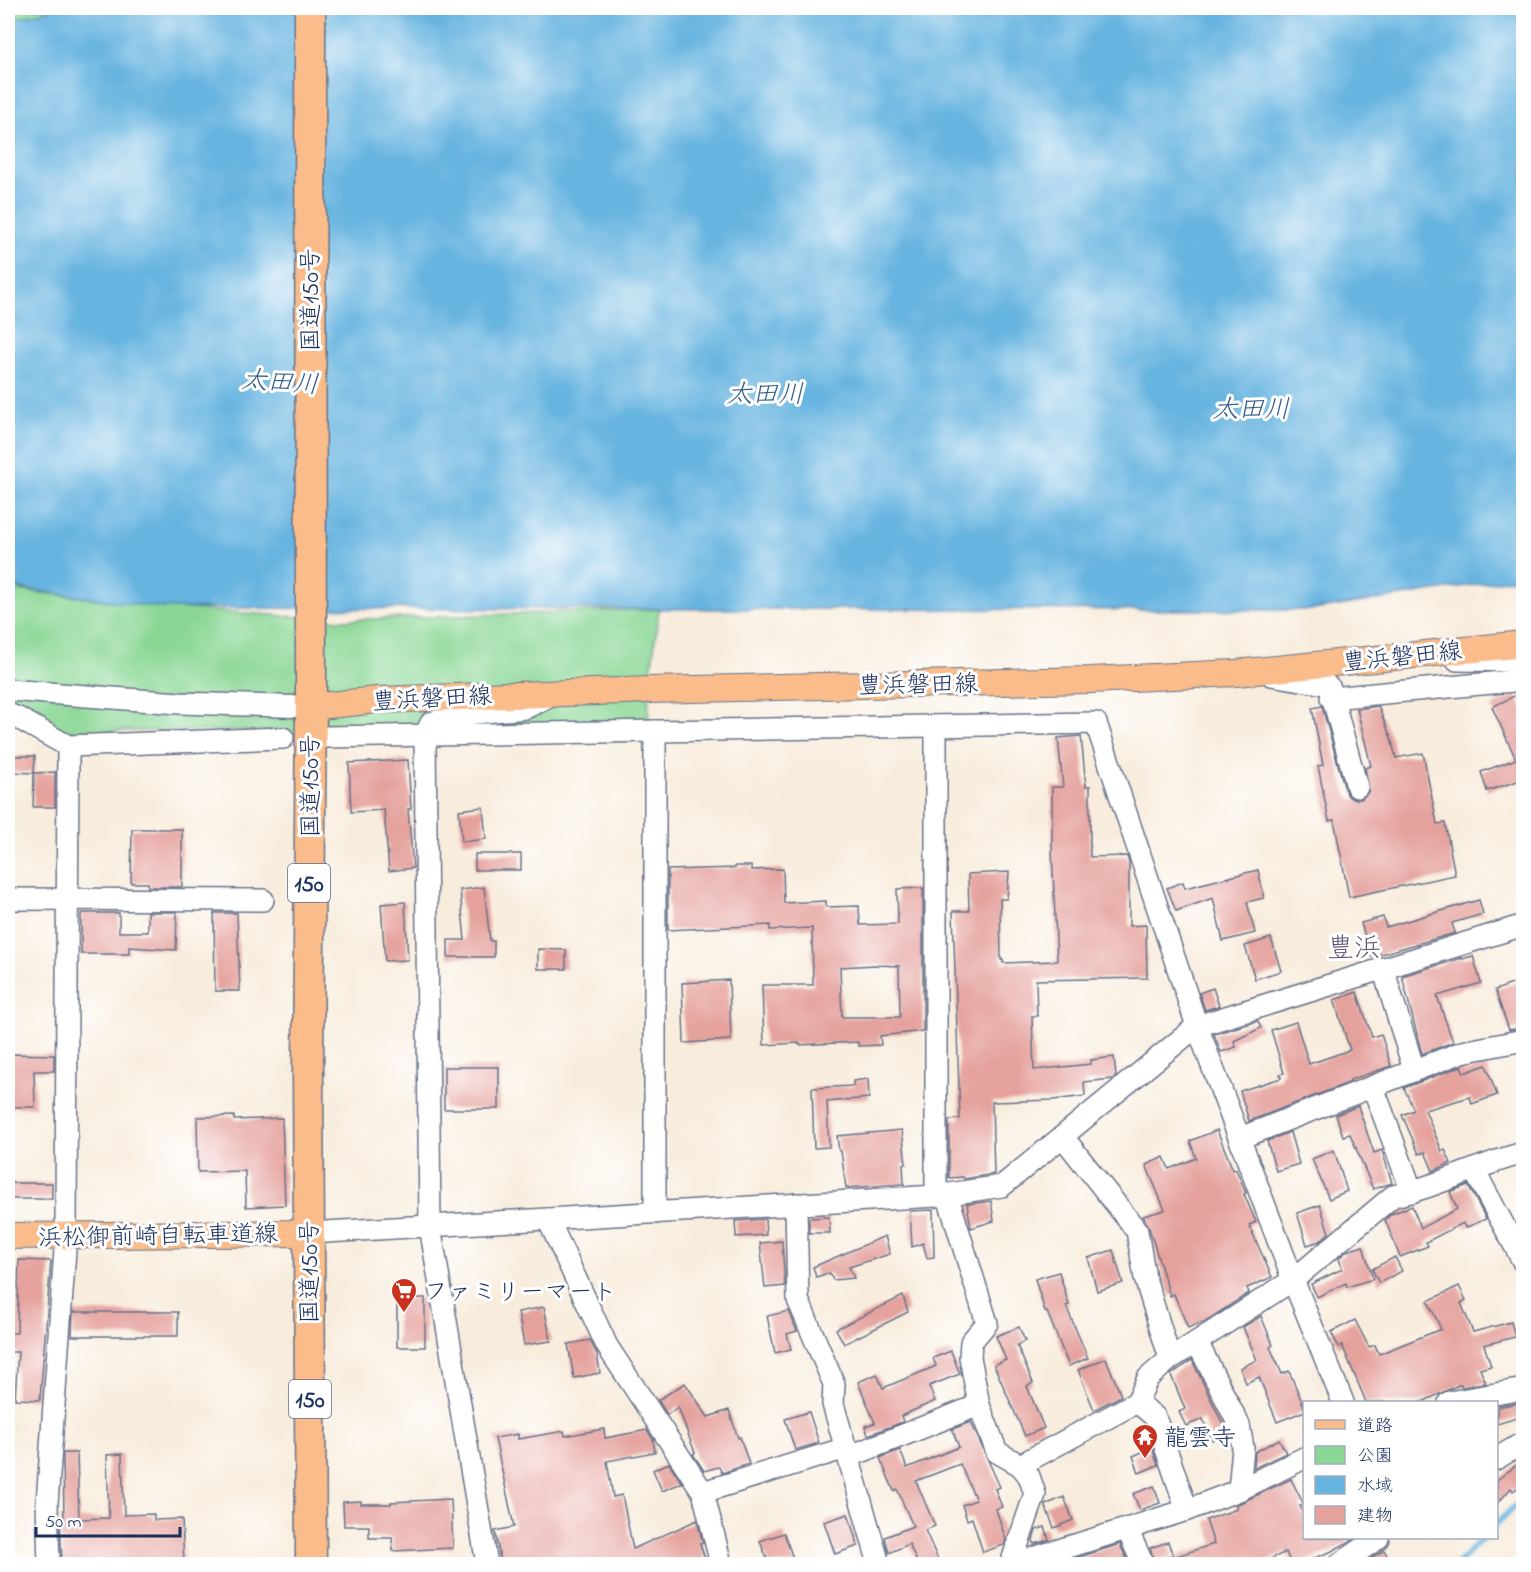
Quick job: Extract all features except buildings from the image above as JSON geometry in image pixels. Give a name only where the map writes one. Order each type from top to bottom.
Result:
[{"type":"highway","name":"国道150号","points":[[309,8],[311,701],[308,1070],[311,1564]]},
{"type":"main road","name":"豊浜磐田線","points":[[311,701],[1091,680],[1249,671],[1524,644]]},
{"type":"main road","name":"浜松御前崎自転車道線","points":[[8,1236],[309,1233]]},
{"type":"street","points":[[1433,653],[1461,661],[1524,661]]},
{"type":"street","points":[[1249,671],[1325,684],[1330,688],[1357,787]]},
{"type":"street","points":[[1331,698],[1524,680]]},
{"type":"street","points":[[8,690],[179,703],[311,701]]},
{"type":"street","points":[[487,1564],[430,1226],[425,735],[431,723],[456,716],[525,708],[557,693]]},
{"type":"street","points":[[8,714],[68,746],[283,738]]},
{"type":"street","points":[[325,737],[1096,723],[1197,1026],[1293,1280],[1343,1401]]},
{"type":"street","points":[[936,726],[941,1195],[987,1323],[971,1342],[969,1357],[979,1405],[997,1452],[1020,1465],[1029,1476],[1035,1494],[1013,1564]]},
{"type":"street","points":[[655,731],[655,1213]]},
{"type":"street","points":[[49,1564],[47,1503],[66,1236],[68,746]]},
{"type":"street","points":[[8,899],[263,900]]},
{"type":"street","points":[[309,1233],[941,1195],[1002,1186],[1197,1026],[1524,925]]},
{"type":"street","points":[[1383,968],[1414,1070]]},
{"type":"street","points":[[1240,1138],[1462,1052],[1524,1040]]},
{"type":"street","points":[[1373,1087],[1412,1192]]},
{"type":"street","points":[[1063,1137],[1137,1231],[1145,1278],[1170,1359]]},
{"type":"street","points":[[1020,1465],[1137,1402],[1148,1378],[1170,1359],[1293,1280],[1393,1196],[1412,1192],[1503,1158],[1524,1153]]},
{"type":"street","points":[[1474,1170],[1524,1263]]},
{"type":"street","points":[[796,1204],[798,1300],[834,1384],[833,1404],[879,1564]]},
{"type":"street","points":[[549,1219],[607,1346],[703,1492],[721,1564]]},
{"type":"street","points":[[1197,1342],[1239,1425],[1243,1448],[1239,1490]]},
{"type":"street","points":[[1455,1401],[1524,1389]]},
{"type":"street","points":[[1137,1402],[1155,1417],[1188,1510]]},
{"type":"street","points":[[703,1492],[847,1453],[979,1405]]},
{"type":"street","points":[[1498,1458],[1524,1442]]},
{"type":"street","points":[[1013,1564],[1188,1510],[1239,1490],[1303,1459]]},
{"type":"street","points":[[1127,1529],[1143,1564]]},
{"type":"street","points":[[1340,1564],[1377,1539]]},
{"type":"green space","points":[[8,8],[57,8],[8,21]]},
{"type":"green space","points":[[8,589],[177,608],[341,620],[659,609],[649,690],[648,731],[41,731],[8,718]]},
{"type":"water","name":"太田川","points":[[57,8],[1523,8],[1523,577],[1313,610],[164,608],[8,587],[8,21]]},
{"type":"waterway","points":[[1498,1522],[1524,1498]]},
{"type":"waterway","points":[[1457,1564],[1482,1539]]},
{"type":"place","name":"ファミリーマート","points":[[404,1314]]},
{"type":"place","name":"龍雲寺","points":[[1145,1460]]},
{"type":"district","name":"豊浜","points":[[1354,947]]}]
